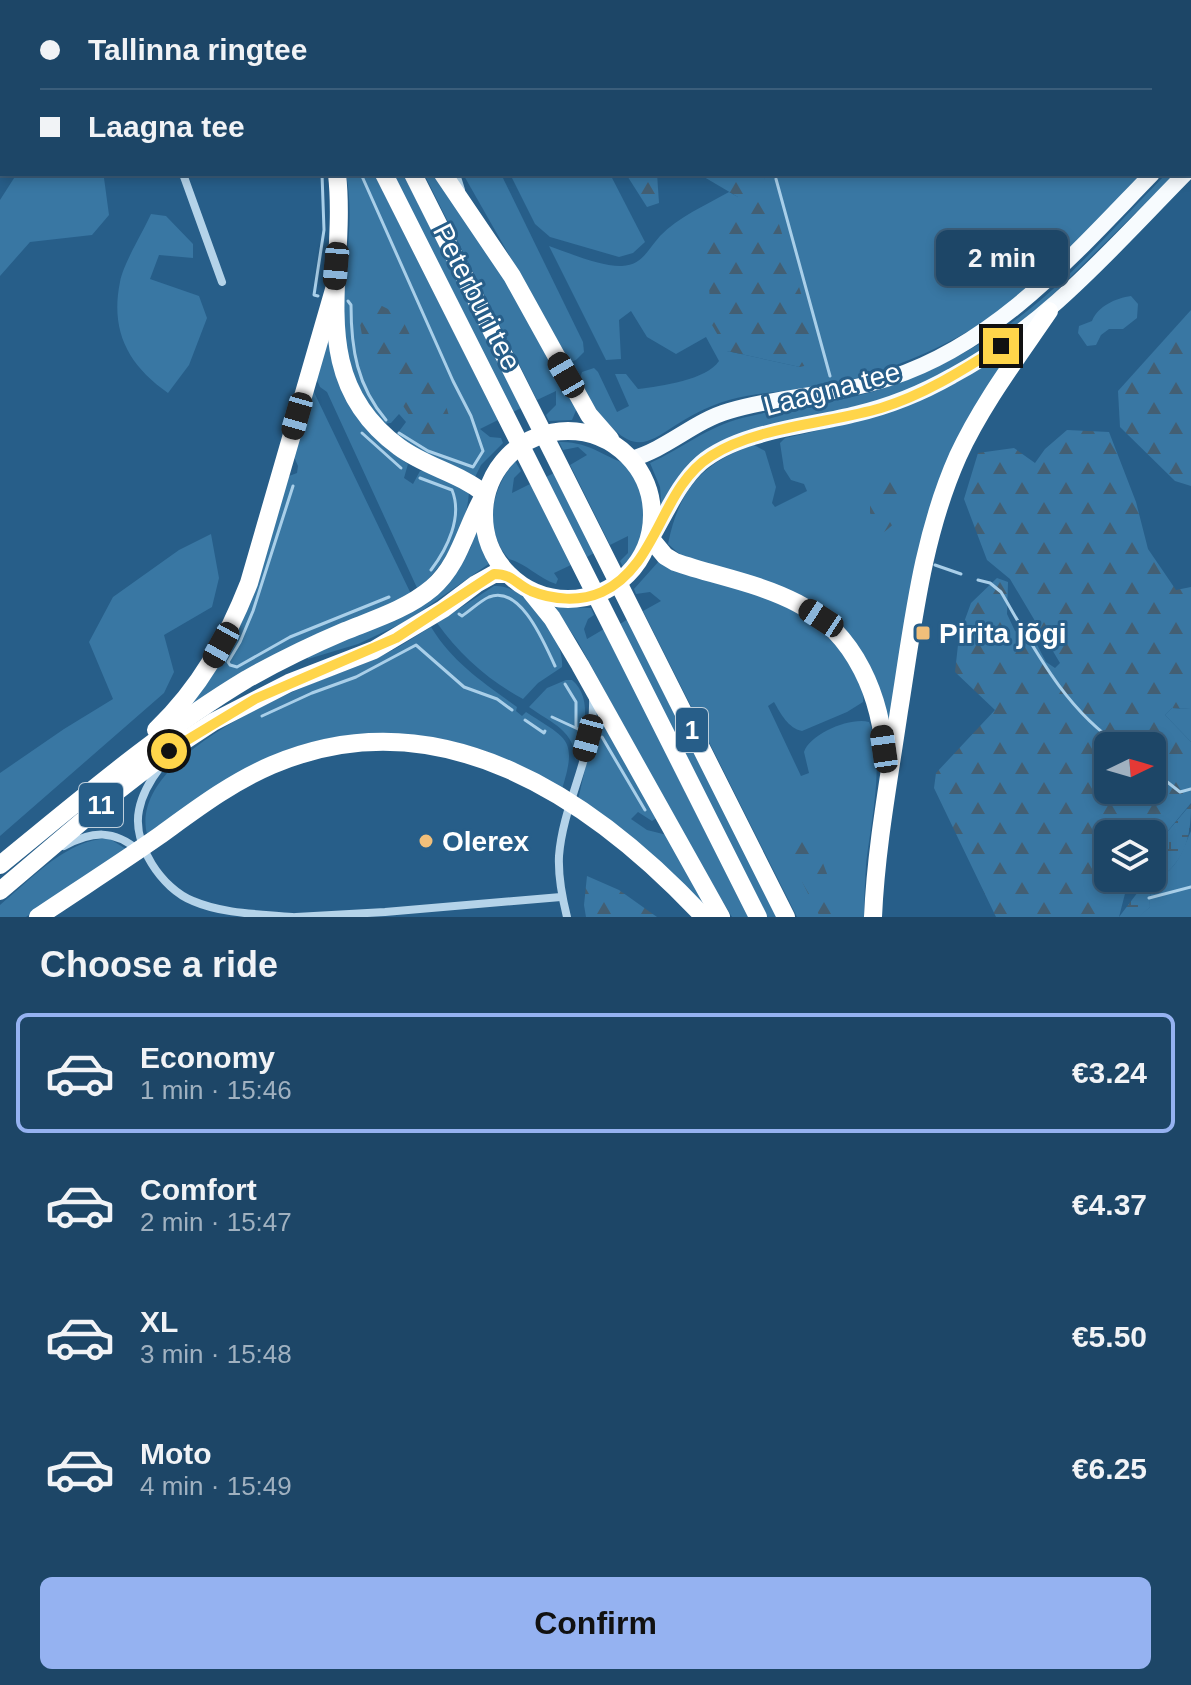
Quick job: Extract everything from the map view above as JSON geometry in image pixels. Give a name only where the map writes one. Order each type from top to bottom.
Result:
[{"type":"highway","points":[[337,176],[336,347],[342,369],[363,412],[380,432],[401,449],[473,484],[485,494]]},
{"type":"highway","name":"Peterburi tee","points":[[385,176],[758,917]]},
{"type":"highway","name":"Peterburi tee","points":[[414,176],[786,917]]},
{"type":"highway","points":[[445,176],[512,276],[589,415],[631,459],[644,477],[651,499],[651,539],[640,561],[623,579],[602,592],[578,599],[553,598],[530,591]]},
{"type":"highway","points":[[101,783],[181,706],[210,665],[232,625],[267,526],[335,286]]},
{"type":"highway","points":[[873,917],[886,796],[922,566],[938,509],[958,457],[981,411],[1049,311]]},
{"type":"highway","points":[[614,443],[595,434],[566,430],[539,435],[515,448],[496,469],[485,494],[485,533],[492,552],[507,574],[530,591],[552,618],[721,917]]},
{"type":"highway","name":"11","points":[[0,865],[170,731],[247,679],[303,649],[405,606],[432,588],[454,561],[466,538],[473,513],[485,494]]},
{"type":"highway","points":[[651,539],[661,553],[675,562],[799,603],[821,618],[844,642],[862,667],[878,705],[886,796]]},
{"type":"highway","name":"11","points":[[0,891],[169,751],[255,699],[374,650],[443,609],[476,584],[494,574],[507,574]]},
{"type":"highway","points":[[38,917],[241,780],[304,753],[366,742],[409,742],[448,748],[499,764],[541,784],[643,855],[704,917]]},
{"type":"main road","name":"Laagna tee","points":[[631,459],[650,453],[728,411],[860,387],[894,377],[949,350],[994,323],[1061,268],[1150,176]]},
{"type":"main road","name":"Laagna tee","points":[[651,539],[689,476],[712,455],[751,438],[859,414],[908,398],[953,376],[1001,346],[1049,311],[1183,176]]},
{"type":"street","points":[[184,176],[222,282]]},
{"type":"street","points":[[457,176],[467,205]]},
{"type":"street","points":[[567,917],[561,897],[559,857],[591,723],[592,687]]},
{"type":"street","points":[[154,865],[138,824],[144,796],[169,751]]},
{"type":"street","points":[[35,861],[84,837],[99,833],[120,837],[154,865],[172,888],[189,900],[203,905],[294,917],[561,897]]},
{"type":"green space","points":[[15,176],[102,176],[109,215],[92,235],[30,242],[0,276],[0,200]]},
{"type":"green space","points":[[346,176],[375,176],[498,420],[480,429],[490,437],[501,438],[503,443],[481,465],[475,477],[412,449],[397,434],[406,422],[399,414],[391,423],[382,424],[357,388],[348,362],[344,336],[349,201]]},
{"type":"green space","points":[[394,176],[404,176],[521,408],[513,412]]},
{"type":"green space","points":[[425,176],[435,176],[504,276],[577,408],[572,420],[549,421],[546,415],[556,405],[556,391],[537,400]]},
{"type":"green space","points":[[464,176],[502,176],[583,342],[584,352],[570,362]]},
{"type":"green space","points":[[511,176],[611,176],[645,242],[633,253],[619,257],[550,237],[535,224]]},
{"type":"green space","points":[[627,176],[657,176],[659,203],[647,207]]},
{"type":"green space","points":[[702,176],[764,176],[808,315],[812,364],[800,367],[727,351],[712,325],[705,238],[738,197]]},
{"type":"green space","points":[[1140,176],[1062,258],[1019,296],[972,329],[941,346],[843,382],[729,400],[701,411],[648,441],[635,442],[620,434],[601,416],[578,384],[582,372],[594,368],[598,372],[617,412],[629,406],[615,374],[626,374],[638,389],[694,377],[713,368],[719,361],[706,337],[676,354],[647,337],[631,311],[619,320],[621,359],[606,360],[549,246],[605,264],[629,265],[640,259],[675,223],[729,192],[738,197],[727,351],[800,367],[764,178]]},
{"type":"green space","points":[[1164,176],[1173,176],[1028,319],[967,362],[884,402],[714,445],[689,467],[662,512],[660,487],[650,463],[730,422],[872,392],[924,372],[1003,329],[1058,285]]},
{"type":"green space","points":[[151,214],[166,216],[193,244],[193,258],[159,255],[150,279],[199,296],[207,318],[189,365],[168,393],[142,371],[133,358],[120,331],[118,316],[122,275]]},
{"type":"green space","points":[[1131,296],[1138,304],[1137,318],[1123,329],[1109,329],[1101,335],[1096,345],[1087,346],[1078,333],[1079,326],[1092,321],[1108,304]]},
{"type":"green space","points":[[380,305],[400,315],[447,409],[453,430],[442,440],[414,434],[411,418],[366,358],[360,324],[363,307]]},
{"type":"green space","points":[[1191,310],[1191,486],[1175,481],[1120,427],[1118,391]]},
{"type":"green space","points":[[329,338],[363,425],[388,450],[408,464],[404,478],[413,484],[420,471],[426,471],[469,491],[464,520],[453,545],[418,590],[327,392],[320,387],[315,376]]},
{"type":"green space","points":[[1020,342],[955,447],[890,733],[849,636],[684,558],[668,544],[673,525],[696,480],[707,469],[736,452],[754,445],[765,451],[776,487],[772,503],[775,507],[807,491],[804,484],[791,480],[784,469],[780,443],[785,438],[908,404],[965,378]]},
{"type":"green space","points":[[312,388],[411,594],[178,718],[196,696],[289,476],[297,473],[294,457]]},
{"type":"green space","points":[[1067,430],[1109,432],[1136,502],[1148,549],[1176,590],[1191,587],[1191,709],[1172,708],[1165,715],[1191,742],[1191,803],[1166,833],[1166,820],[1094,820],[1094,892],[1125,892],[1119,917],[996,917],[934,788],[936,773],[995,710],[955,672],[959,636],[971,603],[997,578],[1008,582],[1007,614],[1015,631],[1033,637],[1046,662],[1055,668],[1060,663],[1010,579],[987,560],[964,499],[978,453],[1014,448],[1035,463],[1045,449]]},
{"type":"green space","points":[[559,442],[580,444],[634,466],[645,493],[647,520],[640,546],[624,569],[620,561],[628,553],[628,536],[610,545],[570,465],[587,455],[578,447],[563,450]]},
{"type":"green space","points":[[515,461],[521,471],[514,478],[512,493],[530,484],[571,565],[554,573],[558,579],[556,584],[509,559],[495,535],[493,509],[496,496]]},
{"type":"green space","points":[[554,473],[594,553],[587,557],[546,477]]},
{"type":"green space","points":[[897,475],[908,477],[906,502],[899,517],[881,534],[870,513],[870,498]]},
{"type":"green space","points":[[477,525],[490,563],[407,621],[358,644],[308,659],[307,656],[455,575],[471,547]]},
{"type":"green space","points":[[211,534],[219,578],[212,607],[164,635],[174,672],[164,693],[0,836],[0,773],[113,699],[89,642],[113,597],[179,550]]},
{"type":"green space","points":[[659,561],[740,587],[793,610],[816,625],[836,645],[852,668],[862,689],[863,702],[847,712],[802,731],[789,724],[774,702],[768,706],[801,776],[809,773],[804,752],[814,739],[832,728],[852,722],[869,722],[874,737],[877,774],[866,866],[864,917],[797,917],[643,611],[661,601],[650,592],[636,594],[634,589]]},
{"type":"green space","points":[[494,586],[519,593],[541,614],[561,655],[562,667],[538,683],[523,699],[476,666],[437,623]]},
{"type":"green space","points":[[555,608],[591,608],[594,615],[588,619],[584,629],[587,639],[604,629],[748,917],[732,917],[685,838],[578,642]]},
{"type":"green space","points":[[628,619],[777,917],[767,917],[620,624]]},
{"type":"green space","points":[[431,627],[459,662],[517,707],[516,711],[522,716],[526,712],[560,735],[568,749],[569,759],[562,789],[491,753],[454,742],[397,734],[340,736],[285,750],[260,762],[147,834],[147,811],[156,788],[194,748],[268,703],[379,657]]},
{"type":"green space","points":[[572,680],[579,688],[585,708],[576,761],[567,735],[529,707],[547,688]]},
{"type":"green space","points":[[1172,708],[1191,709],[1191,742],[1165,715]]},
{"type":"green space","points":[[597,717],[604,718],[658,817],[652,821],[638,812],[631,819],[647,830],[667,835],[715,917],[578,800]]},
{"type":"green space","points":[[1191,804],[1186,844],[1166,873],[1166,833]]},
{"type":"green space","points":[[807,820],[843,917],[820,917],[788,854],[791,828]]},
{"type":"green space","points":[[1191,831],[1191,917],[1138,917],[1150,907],[1151,892],[1166,892],[1166,873],[1181,854]]},
{"type":"green space","points":[[110,839],[126,849],[26,917],[0,917],[0,905],[46,865],[72,848]]},
{"type":"green space","points":[[587,876],[619,890],[657,917],[586,917]]},
{"type":"green space","points":[[1138,892],[1151,892],[1150,907],[1139,917],[1119,917]]},
{"type":"waterway","points":[[318,296],[314,295],[324,230],[322,176]]},
{"type":"waterway","points":[[362,176],[471,416],[483,451],[473,467],[428,451],[399,433]]},
{"type":"waterway","points":[[776,179],[830,376]]},
{"type":"waterway","points":[[348,301],[351,305],[354,352],[362,380],[386,420]]},
{"type":"waterway","points":[[362,433],[401,468]]},
{"type":"waterway","points":[[420,478],[452,490],[455,500],[452,532],[431,570]]},
{"type":"waterway","points":[[293,486],[253,611],[228,662],[230,665],[237,667],[290,637],[389,597]]},
{"type":"waterway","points":[[935,565],[961,574]]},
{"type":"waterway","points":[[978,580],[990,583],[1001,592],[1052,676],[1083,715],[1102,732]]},
{"type":"waterway","points":[[459,614],[462,616],[489,597],[501,595],[511,599],[530,619],[555,666]]},
{"type":"waterway","points":[[262,716],[356,677],[416,645],[464,687],[497,699],[512,710]]},
{"type":"waterway","points":[[565,684],[576,702],[576,727]]},
{"type":"waterway","points":[[552,717],[578,729]]},
{"type":"waterway","points":[[525,720],[545,731]]},
{"type":"waterway","points":[[602,737],[645,810]]},
{"type":"waterway","points":[[1166,781],[1180,792],[1191,789]]},
{"type":"waterway","points":[[1149,898],[1191,887]]},
{"type":"place","name":"Pirita jõgi","points":[[923,633]]},
{"type":"place","name":"Olerex","points":[[426,841]]},
{"type":"route","points":[[169,751],[255,699],[374,650],[494,574],[507,574],[530,591],[553,598],[578,599],[602,592],[623,579],[640,561],[689,476],[712,455],[751,438],[859,414],[908,398],[953,376],[1001,346]]}]
